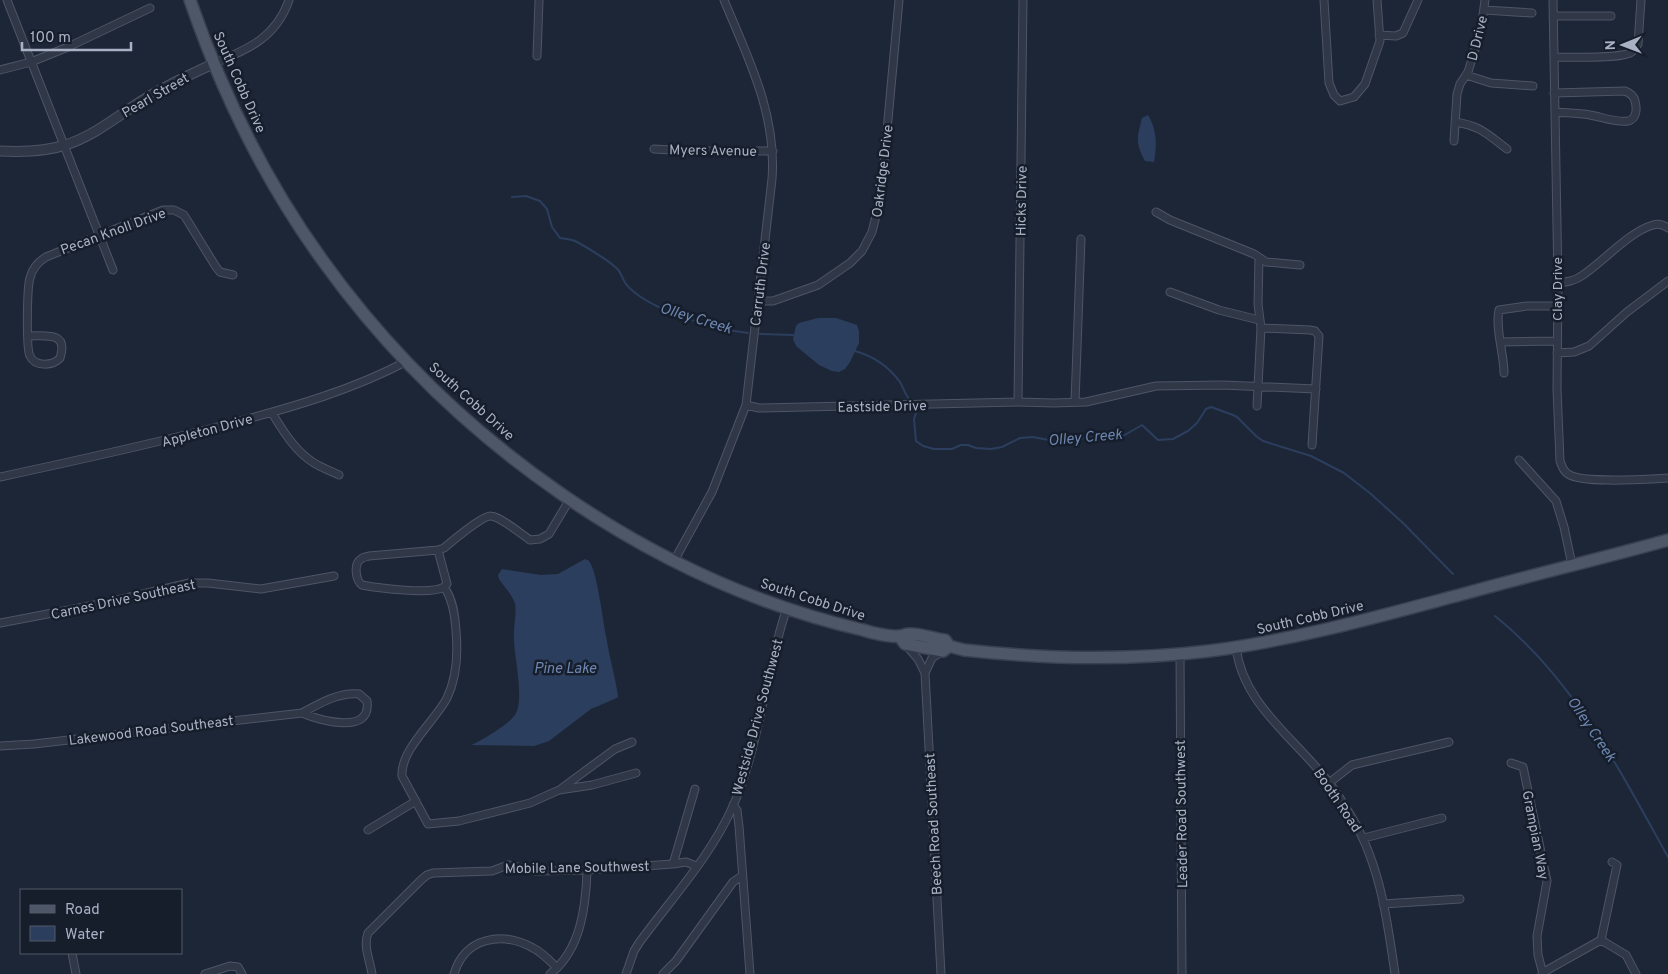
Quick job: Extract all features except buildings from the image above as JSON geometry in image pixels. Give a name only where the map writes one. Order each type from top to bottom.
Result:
[{"type":"main road","name":"South Cobb Drive","points":[[190,0],[213,64],[238,118],[256,154],[304,234],[357,306],[436,392],[521,464],[618,531],[674,561],[787,608],[864,631],[903,640],[908,633],[945,640],[946,649],[1062,658],[1123,658],[1180,654],[1236,648],[1299,636],[1668,540]]},
{"type":"street","points":[[7,0],[113,270]]},
{"type":"street","name":"Pearl Street","points":[[0,151],[34,151],[64,146],[91,134],[165,86],[242,52],[261,40],[281,18],[290,0]]},
{"type":"street","points":[[537,56],[539,0]]},
{"type":"street","name":"Carruth Drive","points":[[674,561],[712,492],[746,405],[772,179],[773,151],[764,99],[724,0]]},
{"type":"street","name":"Oakridge Drive","points":[[758,301],[773,301],[818,285],[850,263],[862,250],[872,232],[881,196],[899,0]]},
{"type":"street","name":"Hicks Drive","points":[[1018,402],[1023,0]]},
{"type":"street","points":[[1324,0],[1329,84],[1340,101],[1354,97],[1365,84],[1380,41],[1378,0]]},
{"type":"street","points":[[1379,35],[1396,36],[1403,33],[1418,0]]},
{"type":"street","name":"D Drive","points":[[1454,141],[1457,94],[1460,84],[1466,75],[1481,30],[1485,0]]},
{"type":"street","name":"Clay Drive","points":[[1553,0],[1558,284],[1558,440],[1560,461],[1563,470],[1569,475],[1576,477],[1612,480],[1668,478]]},
{"type":"street","points":[[1554,57],[1598,57],[1630,53],[1638,44],[1641,0]]},
{"type":"street","points":[[0,70],[31,62],[68,47],[150,8]]},
{"type":"street","points":[[1484,10],[1532,12]]},
{"type":"street","points":[[1553,16],[1611,16]]},
{"type":"street","points":[[1466,75],[1492,83],[1533,86]]},
{"type":"street","points":[[1554,93],[1625,91],[1630,93],[1637,108],[1633,118],[1629,121],[1555,112]]},
{"type":"street","points":[[1455,122],[1469,124],[1485,131],[1507,149]]},
{"type":"street","name":"Myers Avenue","points":[[654,149],[773,151]]},
{"type":"street","name":"Pecan Knoll Drive","points":[[28,336],[55,336],[59,339],[62,346],[60,358],[52,363],[35,362],[29,353],[28,336],[28,288],[29,279],[36,266],[46,256],[163,210],[169,209],[180,212],[188,219],[216,268],[220,272],[233,275]]},
{"type":"street","points":[[1156,212],[1170,220],[1254,254],[1266,262],[1300,266]]},
{"type":"street","points":[[1558,284],[1583,276],[1605,257],[1640,232],[1655,224],[1668,228]]},
{"type":"street","points":[[1075,402],[1081,238]]},
{"type":"street","points":[[1257,406],[1261,328],[1259,320],[1259,258]]},
{"type":"street","points":[[1557,353],[1574,352],[1588,346],[1627,312],[1668,281]]},
{"type":"street","points":[[1170,292],[1219,310],[1259,320]]},
{"type":"street","points":[[1504,373],[1498,323],[1499,310],[1527,306],[1557,306]]},
{"type":"street","points":[[1261,328],[1310,330],[1317,333],[1320,341],[1312,445]]},
{"type":"street","points":[[1501,342],[1557,341]]},
{"type":"street","name":"Appleton Drive","points":[[0,477],[167,440],[272,413],[390,370],[407,361]]},
{"type":"street","name":"Eastside Drive","points":[[746,405],[759,408],[1075,402],[1097,400],[1156,386],[1258,386],[1316,389]]},
{"type":"street","points":[[272,413],[298,450],[314,463],[339,476]]},
{"type":"street","points":[[1519,460],[1556,501],[1564,524],[1572,565]]},
{"type":"street","points":[[444,587],[437,590],[420,591],[369,586],[359,583],[357,563],[360,559],[369,556],[444,548],[479,519],[491,516],[498,518],[530,540],[540,539],[549,534],[570,499]]},
{"type":"street","points":[[438,550],[446,584],[444,587]]},
{"type":"street","name":"Carnes Drive Southeast","points":[[0,623],[105,603],[189,583],[208,583],[261,589],[334,576]]},
{"type":"street","points":[[444,587],[449,594],[455,620],[458,648],[456,666],[447,697],[406,756],[402,770],[402,776],[428,824],[459,821],[530,803],[559,790],[615,748],[632,742]]},
{"type":"street","name":"Westside Drive Southwest","points":[[626,974],[638,943],[717,836],[733,805],[749,757],[787,608]]},
{"type":"street","name":"Beech Road Southeast","points":[[903,640],[918,659],[925,673],[940,974]]},
{"type":"street","name":"Booth Road","points":[[1236,648],[1237,663],[1258,700],[1329,782],[1364,838],[1374,867],[1387,918],[1395,974]]},
{"type":"street","points":[[925,673],[932,658],[946,649]]},
{"type":"street","name":"Leader Road Southwest","points":[[1180,654],[1182,974]]},
{"type":"street","name":"Lakewood Road Southeast","points":[[0,746],[34,744],[302,713],[318,704],[346,694],[359,694],[367,702],[368,707],[365,716],[355,722],[328,721],[302,713]]},
{"type":"street","points":[[1329,782],[1352,765],[1449,742]]},
{"type":"street","name":"Grampian Way","points":[[1511,763],[1523,767],[1547,881],[1537,936],[1538,955],[1543,974]]},
{"type":"street","points":[[559,790],[592,785],[636,772]]},
{"type":"street","points":[[673,864],[694,789]]},
{"type":"street","points":[[368,830],[416,801]]},
{"type":"street","points":[[733,805],[737,810],[739,826],[750,974]]},
{"type":"street","points":[[1364,838],[1442,818]]},
{"type":"street","name":"Mobile Lane Southwest","points":[[372,974],[366,945],[368,933],[427,875],[441,872],[492,871],[508,865],[536,871],[587,870],[686,862],[696,866]]},
{"type":"street","points":[[1543,974],[1601,940],[1617,865],[1612,862]]},
{"type":"street","points":[[550,974],[558,968],[568,955],[576,938],[584,903],[587,870]]},
{"type":"street","points":[[668,973],[732,882],[742,876]]},
{"type":"street","points":[[1383,904],[1460,900]]},
{"type":"street","points":[[454,974],[461,958],[467,951],[478,943],[497,939],[513,941],[532,947],[558,968]]},
{"type":"street","points":[[1601,940],[1626,956],[1636,974]]},
{"type":"street","points":[[72,954],[76,974]]},
{"type":"street","points":[[205,974],[230,966],[238,967],[242,974]]},
{"type":"water","points":[[1148,115],[1156,138],[1154,162],[1145,161],[1138,144],[1142,118]]},
{"type":"water","points":[[818,318],[836,318],[857,325],[859,343],[850,362],[845,369],[839,372],[819,365],[796,346],[793,339],[796,326],[799,323]]},
{"type":"water","name":"Pine Lake","points":[[585,559],[589,561],[595,575],[617,688],[617,698],[591,709],[549,741],[534,746],[471,745],[507,723],[515,715],[518,708],[519,689],[514,647],[515,607],[512,597],[498,575],[502,569],[541,575],[558,574]]},
{"type":"waterway","name":"Olley Creek","points":[[512,197],[526,196],[540,201],[547,209],[552,227],[560,238],[575,241],[612,264],[619,271],[628,286],[645,300],[688,319],[748,333]]},
{"type":"waterway","name":"Olley Creek","points":[[760,334],[793,335]]},
{"type":"waterway","name":"Olley Creek","points":[[855,351],[874,359],[886,367],[900,382],[909,399]]},
{"type":"waterway","name":"Olley Creek","points":[[917,410],[914,419],[916,441],[923,446],[934,449],[952,449],[961,445],[968,445],[976,448],[991,449],[1002,447],[1020,438],[1033,437],[1059,442],[1091,437],[1123,436],[1142,425],[1158,440],[1173,439],[1188,431],[1197,423],[1206,409],[1211,407],[1237,417],[1263,441],[1311,456],[1344,473],[1403,523],[1453,574]]},
{"type":"waterway","name":"Olley Creek","points":[[1495,616],[1549,668],[1572,697],[1613,760],[1668,857]]}]
